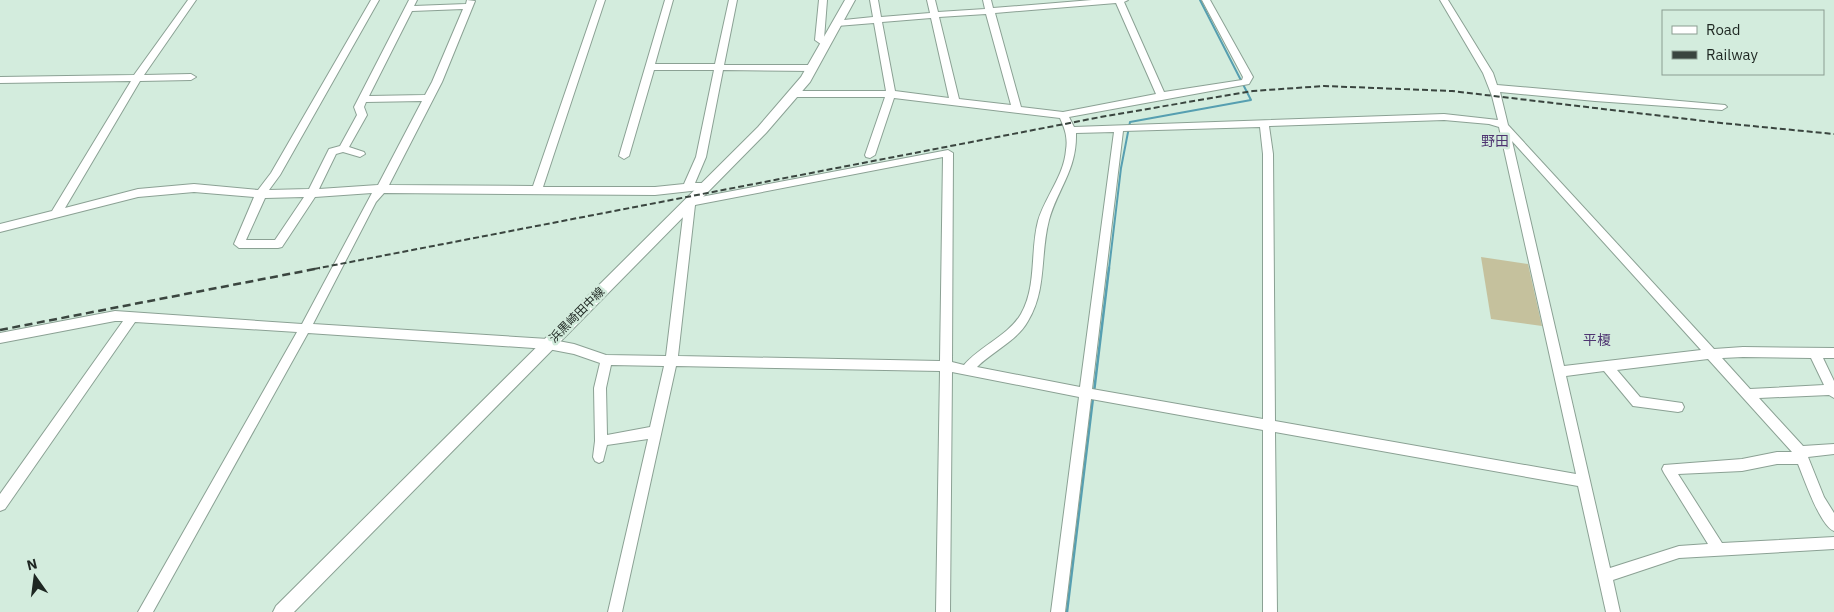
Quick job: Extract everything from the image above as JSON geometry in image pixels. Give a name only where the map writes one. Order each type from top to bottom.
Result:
[{"type":"main road","name":"浜黒崎田中線","points":[[282,612],[741,151],[794,94],[812,68],[850,0]]},
{"type":"street","points":[[57,212],[137,78],[192,0]]},
{"type":"street","points":[[360,154],[343,149],[332,151],[312,193],[278,244],[239,244],[261,194],[275,174],[375,0]]},
{"type":"street","points":[[537,190],[601,0]]},
{"type":"street","points":[[624,156],[669,0]]},
{"type":"street","points":[[688,187],[701,157],[733,0]]},
{"type":"street","points":[[823,0],[819,40],[825,44]]},
{"type":"street","points":[[870,155],[890,94],[874,0]]},
{"type":"street","points":[[931,0],[955,102]]},
{"type":"street","points":[[987,0],[1017,109]]},
{"type":"street","points":[[1119,0],[1161,95]]},
{"type":"street","points":[[837,22],[1124,0]]},
{"type":"street","points":[[794,94],[890,94],[1063,115],[1161,95],[1246,82],[1248,77],[1206,0]]},
{"type":"street","points":[[1444,0],[1495,88],[1613,612]]},
{"type":"street","points":[[145,612],[306,327],[372,200],[384,185],[437,82],[470,3],[411,4],[365,99],[359,107],[362,115],[343,149]]},
{"type":"street","points":[[650,67],[812,68]]},
{"type":"street","points":[[0,80],[191,77]]},
{"type":"street","points":[[1495,88],[1595,98],[1722,107]]},
{"type":"street","points":[[365,99],[428,98]]},
{"type":"street","points":[[967,370],[1024,320],[1032,298],[1039,263],[1042,229],[1050,203],[1071,153],[1071,130],[1063,115]]},
{"type":"street","points":[[1071,130],[1444,117],[1488,121],[1503,126],[1711,354],[1800,455],[1819,500],[1834,525]]},
{"type":"street","points":[[1264,123],[1268,154],[1270,612]]},
{"type":"street","points":[[1058,612],[1119,128]]},
{"type":"street","points":[[615,612],[671,362],[691,207],[689,203],[948,153],[943,612]]},
{"type":"street","points":[[0,228],[138,193],[184,189],[261,194],[380,189],[655,191],[705,186]]},
{"type":"street","points":[[0,222],[31,220]]},
{"type":"street","points":[[0,338],[115,316],[548,344],[574,349],[606,360],[946,366],[1086,393],[1583,481]]},
{"type":"street","points":[[0,505],[131,318]]},
{"type":"street","points":[[1746,394],[1834,391],[1814,352]]},
{"type":"street","points":[[1558,372],[1711,354],[1834,353]]},
{"type":"street","points":[[599,457],[601,441],[600,388],[606,360]]},
{"type":"street","points":[[1607,366],[1637,402],[1678,408]]},
{"type":"street","points":[[601,441],[655,432]]},
{"type":"street","points":[[1719,550],[1668,469],[1742,465],[1834,449]]},
{"type":"street","points":[[1605,576],[1679,552],[1834,543]]},
{"type":"shaded area","points":[[1481,257],[1528,264],[1542,326],[1491,319]]},
{"type":"waterway","points":[[1109,269],[1121,168],[1130,122],[1251,100],[1200,0]]},
{"type":"waterway","points":[[1094,392],[1109,268]]},
{"type":"waterway","points":[[1067,612],[1093,398]]},
{"type":"railway","points":[[314,269],[1106,116],[1253,91],[1324,86],[1452,91],[1721,123],[1834,134]]},
{"type":"railway","points":[[0,330],[320,268]]},
{"type":"district","name":"野田","points":[[1495,141]]},
{"type":"district","name":"平榎","points":[[1597,340]]}]
